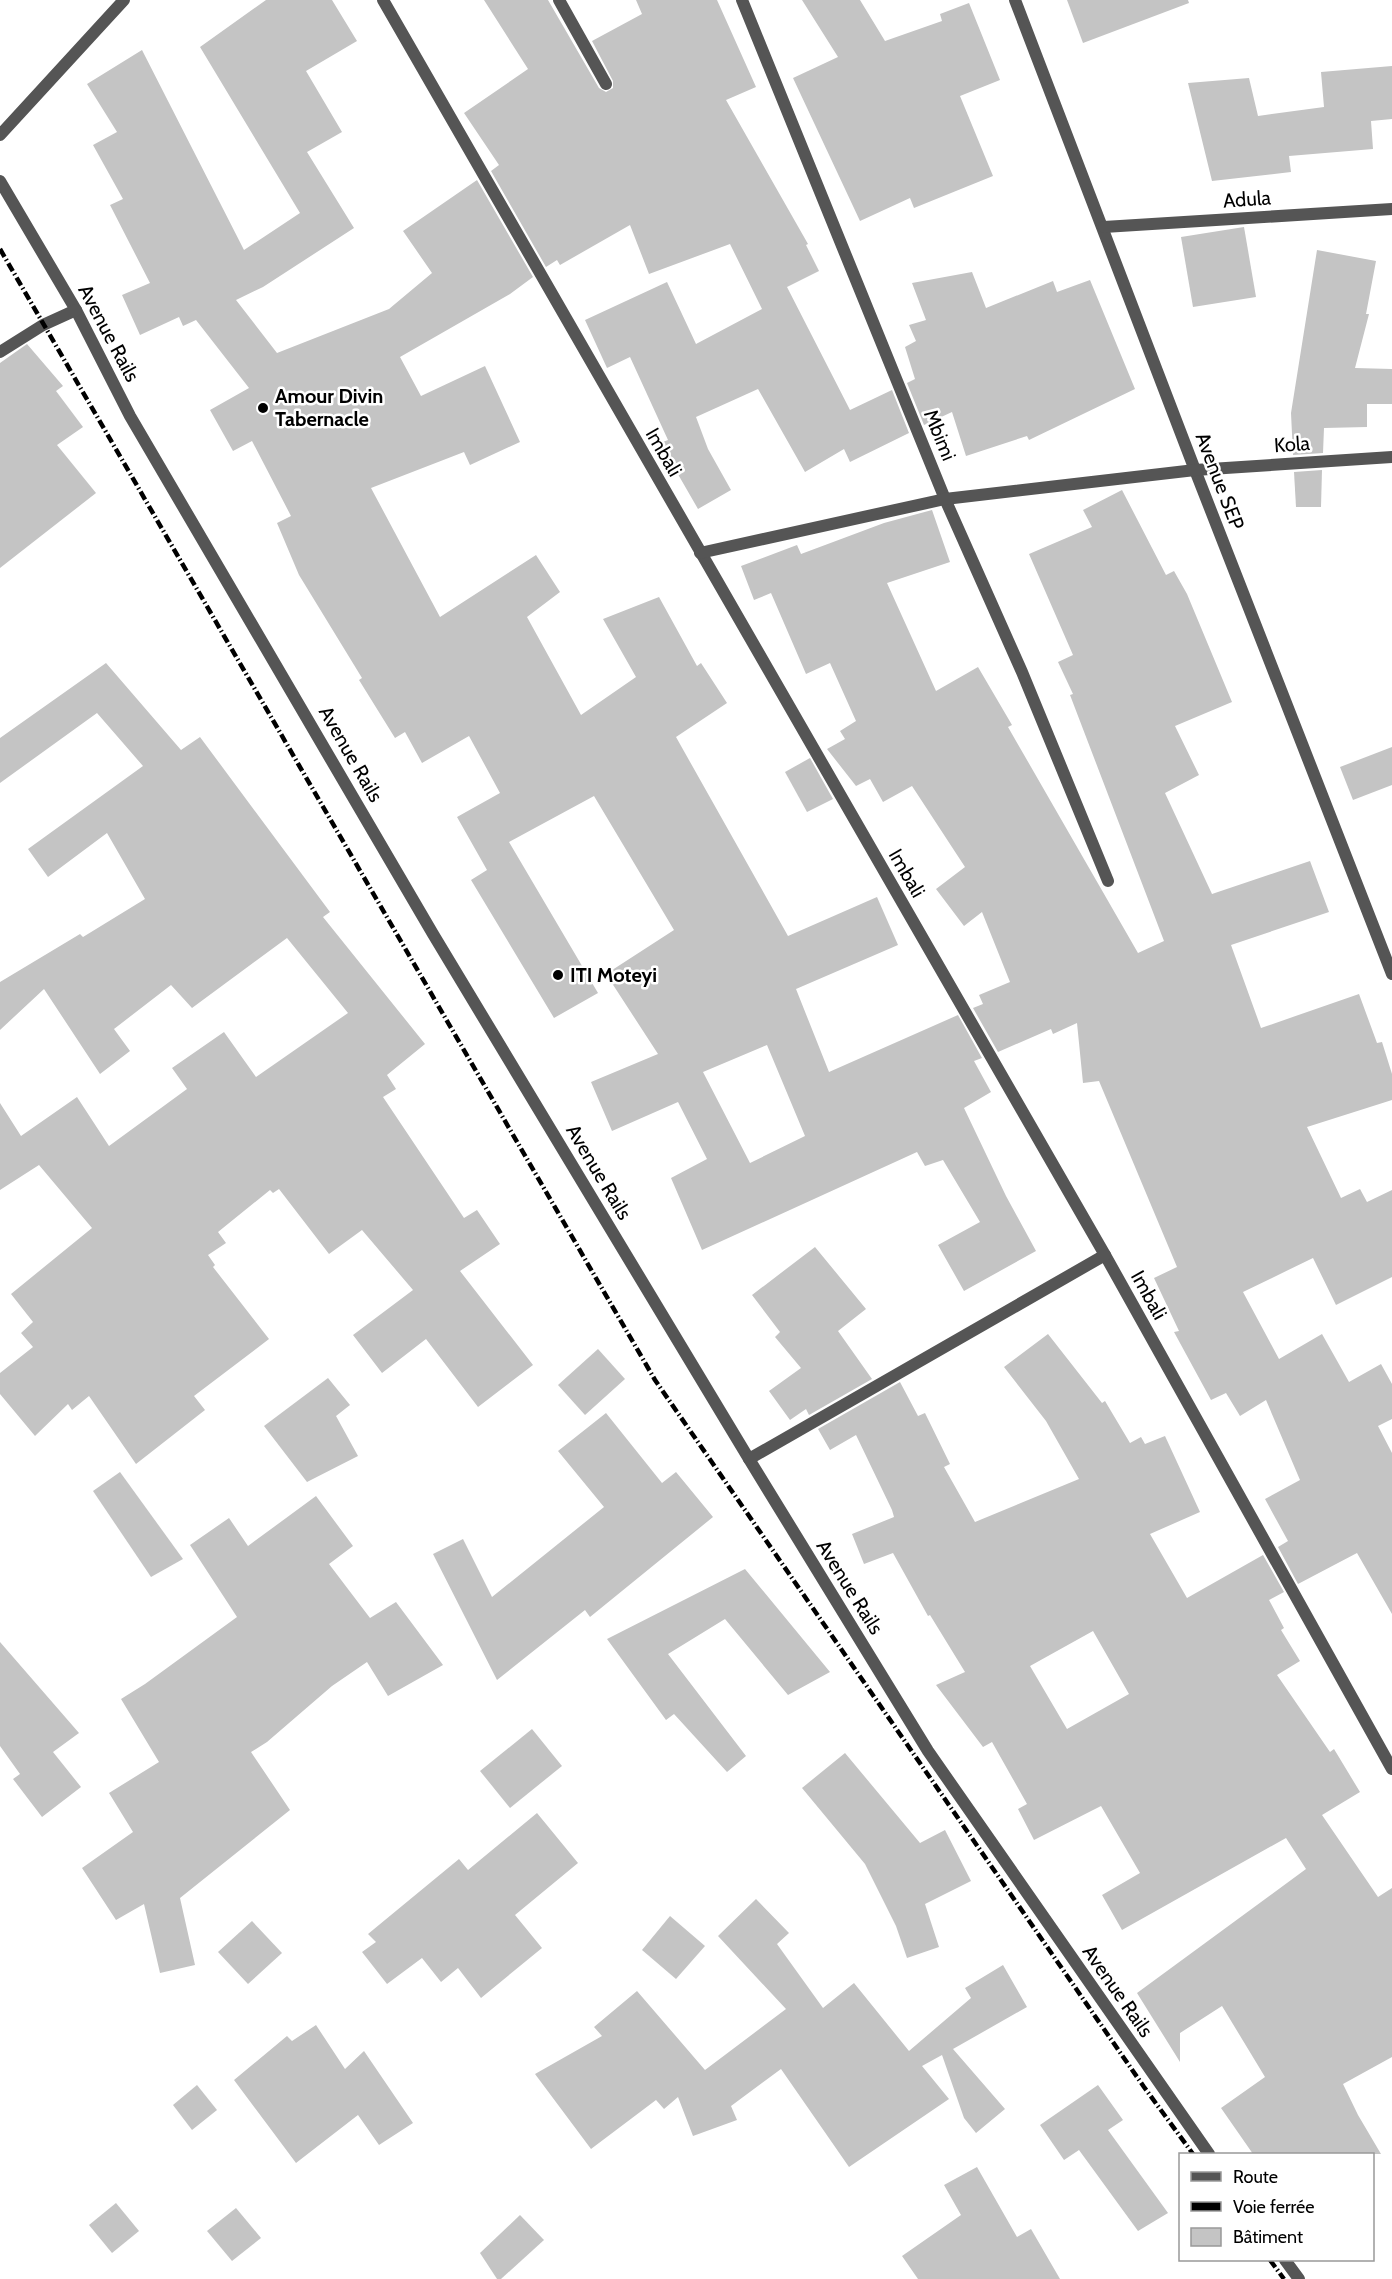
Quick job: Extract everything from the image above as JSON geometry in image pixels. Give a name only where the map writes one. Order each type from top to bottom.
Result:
[{"type":"street","points":[[0,135],[124,0]]},
{"type":"street","name":"Imbali","points":[[383,0],[1104,1255],[1392,1769]]},
{"type":"street","points":[[559,0],[606,84]]},
{"type":"street","name":"Mbimi","points":[[742,0],[945,499],[1022,672],[1108,881]]},
{"type":"street","name":"Avenue SEP","points":[[1016,0],[1195,470],[1392,974]]},
{"type":"street","name":"Avenue Rails","points":[[0,181],[76,310],[130,416],[433,934],[749,1459],[928,1751],[1208,2153]]},
{"type":"street","name":"Adula","points":[[1104,227],[1392,209]]},
{"type":"street","points":[[0,352],[43,325],[76,310]]},
{"type":"street","name":"Kola","points":[[700,553],[945,499],[1195,470],[1392,457]]},
{"type":"street","points":[[749,1459],[1104,1255]]},
{"type":"street","points":[[1286,2261],[1299,2279]]},
{"type":"building","points":[[266,0],[332,0],[357,41],[306,71],[342,132],[307,152],[354,228],[263,287],[236,300],[277,353],[389,309],[432,273],[403,231],[477,180],[533,277],[510,294],[400,357],[421,396],[485,366],[520,442],[470,465],[464,452],[371,488],[440,617],[536,555],[560,592],[527,617],[581,715],[636,677],[603,619],[659,597],[697,666],[701,663],[727,703],[676,737],[788,936],[877,897],[898,945],[796,989],[829,1072],[958,1015],[982,1058],[974,1061],[991,1092],[964,1108],[1006,1196],[1036,1251],[964,1291],[938,1245],[980,1222],[943,1160],[925,1166],[917,1152],[702,1250],[671,1178],[707,1159],[678,1102],[612,1131],[591,1082],[658,1054],[606,974],[674,930],[594,796],[509,842],[598,993],[554,1018],[471,880],[487,870],[457,817],[500,793],[469,736],[422,763],[405,732],[395,738],[359,680],[362,678],[299,575],[277,523],[291,516],[252,441],[233,451],[210,410],[249,388],[196,320],[183,326],[179,317],[140,335],[122,295],[150,283],[110,205],[123,199],[93,145],[117,132],[87,84],[142,50],[244,250],[300,213],[200,47]],"holes":[[[767,1045],[805,1136],[750,1163],[703,1072]]]},
{"type":"building","points":[[484,0],[548,0],[599,88],[606,92],[613,88],[613,81],[592,41],[642,14],[636,0],[717,0],[756,87],[726,100],[808,244],[806,245],[819,271],[787,287],[850,410],[892,390],[909,433],[850,462],[844,449],[805,472],[758,389],[696,417],[708,449],[731,490],[698,509],[660,443],[668,440],[630,357],[607,368],[585,320],[667,282],[696,344],[762,309],[730,244],[649,274],[630,225],[560,265],[557,260],[546,267],[491,171],[499,165],[464,113],[528,69]]},
{"type":"building","points":[[802,0],[860,0],[885,41],[942,21],[940,14],[969,3],[1000,80],[960,96],[993,176],[914,208],[910,198],[860,221],[793,78],[838,57]]},
{"type":"building","points":[[1067,0],[1188,0],[1189,3],[1083,43]]},
{"type":"building","points":[[1392,66],[1392,119],[1371,121],[1373,149],[1289,156],[1291,172],[1212,181],[1188,83],[1249,78],[1258,116],[1324,107],[1321,72]]},
{"type":"building","points":[[1244,227],[1256,297],[1193,307],[1181,237]]},
{"type":"building","points":[[1317,250],[1376,261],[1366,314],[1369,314],[1355,368],[1392,369],[1392,404],[1367,404],[1367,427],[1324,428],[1323,453],[1293,455],[1291,413]]},
{"type":"building","points":[[972,272],[986,308],[1053,281],[1057,292],[1090,280],[1135,389],[1029,440],[1027,436],[966,456],[952,412],[924,425],[907,383],[915,379],[905,347],[916,341],[909,325],[926,320],[912,283]]},
{"type":"building","points":[[27,344],[63,386],[56,391],[83,427],[57,445],[96,493],[0,568],[0,363]]},
{"type":"building","points":[[1322,470],[1321,507],[1296,507],[1294,472]]},
{"type":"building","points":[[1122,490],[1166,575],[1174,571],[1187,594],[1232,702],[1175,726],[1199,775],[1165,793],[1212,894],[1310,861],[1329,912],[1231,945],[1261,1028],[1359,994],[1377,1043],[1382,1042],[1392,1074],[1392,1100],[1307,1127],[1341,1198],[1360,1189],[1367,1202],[1392,1190],[1392,1277],[1336,1305],[1313,1258],[1243,1292],[1279,1359],[1322,1334],[1349,1382],[1381,1364],[1392,1384],[1392,1419],[1378,1426],[1392,1453],[1392,1614],[1357,1553],[1298,1584],[1278,1547],[1288,1541],[1265,1499],[1300,1480],[1266,1400],[1240,1416],[1226,1393],[1211,1400],[1174,1332],[1179,1331],[1154,1278],[1177,1267],[1099,1081],[1083,1083],[1077,1023],[1053,1034],[1051,1029],[998,1052],[973,1008],[983,1004],[979,995],[1010,982],[982,912],[964,926],[936,889],[965,867],[912,786],[883,802],[870,779],[856,786],[827,749],[845,739],[840,731],[856,721],[830,663],[806,674],[771,593],[754,600],[741,566],[797,545],[801,554],[884,523],[932,510],[950,562],[887,583],[936,691],[978,667],[1012,725],[1008,727],[1138,953],[1164,941],[1070,695],[1073,694],[1058,662],[1073,655],[1029,554],[1092,527],[1083,510]]},
{"type":"building","points":[[106,663],[181,750],[200,737],[330,912],[323,917],[425,1044],[387,1075],[396,1089],[383,1097],[464,1218],[477,1210],[500,1244],[460,1271],[533,1365],[478,1407],[426,1339],[382,1373],[353,1335],[413,1290],[362,1230],[329,1254],[279,1189],[273,1193],[270,1190],[218,1232],[226,1243],[208,1255],[215,1265],[213,1267],[269,1339],[194,1396],[205,1410],[136,1464],[89,1396],[72,1410],[68,1404],[35,1436],[0,1394],[0,1373],[33,1347],[21,1333],[33,1322],[11,1294],[92,1228],[39,1165],[0,1190],[0,1103],[21,1136],[77,1097],[109,1146],[187,1089],[172,1068],[224,1032],[256,1077],[348,1013],[287,938],[192,1008],[171,985],[114,1029],[130,1051],[100,1074],[44,989],[0,1030],[0,982],[80,934],[83,937],[145,899],[107,833],[48,877],[28,849],[143,766],[97,713],[0,783],[0,738]]},
{"type":"building","points":[[1392,747],[1392,785],[1353,800],[1340,767]]},
{"type":"building","points":[[810,758],[833,799],[807,812],[785,772]]},
{"type":"building","points":[[815,1247],[866,1309],[838,1331],[872,1379],[809,1415],[806,1409],[790,1420],[769,1391],[801,1368],[775,1337],[780,1332],[752,1295]]},
{"type":"building","points":[[1048,1334],[1102,1403],[1105,1401],[1130,1443],[1141,1437],[1145,1444],[1165,1436],[1200,1512],[1150,1534],[1187,1598],[1263,1555],[1284,1592],[1269,1600],[1284,1628],[1281,1630],[1300,1661],[1277,1675],[1330,1752],[1334,1749],[1360,1792],[1322,1815],[1378,1897],[1392,1888],[1392,2057],[1343,2084],[1381,2154],[1252,2153],[1221,2108],[1265,2077],[1222,2006],[1180,2033],[1180,2062],[1137,1993],[1306,1869],[1286,1838],[1122,1930],[1102,1895],[1140,1873],[1101,1806],[1034,1840],[1018,1809],[1027,1804],[992,1742],[983,1747],[936,1685],[965,1672],[930,1615],[928,1616],[893,1553],[864,1564],[852,1534],[894,1517],[856,1435],[830,1450],[818,1429],[900,1382],[918,1416],[925,1413],[950,1464],[944,1467],[975,1522],[1079,1479],[1046,1421],[1004,1367]],"holes":[[[1093,1631],[1129,1694],[1067,1729],[1030,1666]]]},
{"type":"building","points":[[598,1349],[625,1379],[585,1415],[558,1385]]},
{"type":"building","points":[[328,1378],[350,1405],[336,1416],[358,1456],[307,1482],[264,1426]]},
{"type":"building","points":[[606,1413],[662,1483],[676,1472],[713,1517],[590,1617],[585,1610],[497,1680],[433,1554],[463,1539],[492,1597],[604,1507],[558,1451]]},
{"type":"building","points":[[120,1472],[183,1559],[151,1577],[93,1491]]},
{"type":"building","points":[[316,1496],[353,1546],[329,1564],[370,1618],[396,1602],[443,1665],[388,1696],[367,1662],[332,1686],[267,1742],[251,1752],[290,1810],[180,1898],[195,1965],[160,1973],[144,1904],[116,1920],[82,1868],[133,1832],[109,1793],[159,1762],[121,1699],[237,1617],[190,1545],[229,1518],[248,1546]]},
{"type":"building","points":[[745,1569],[830,1672],[788,1695],[725,1619],[668,1654],[746,1756],[727,1772],[674,1714],[666,1720],[607,1639]]},
{"type":"building","points":[[0,1642],[79,1733],[53,1752],[81,1787],[42,1817],[13,1779],[20,1774],[0,1746]]},
{"type":"building","points":[[532,1729],[562,1766],[510,1808],[480,1771]]},
{"type":"building","points":[[845,1753],[920,1843],[945,1830],[971,1881],[925,1904],[939,1947],[907,1958],[896,1926],[865,1864],[802,1788]]},
{"type":"building","points":[[537,1813],[578,1863],[515,1915],[542,1948],[481,1998],[458,1968],[441,1982],[422,1958],[387,1984],[362,1952],[376,1942],[368,1934],[459,1859],[468,1870]]},
{"type":"building","points":[[756,1899],[789,1933],[777,1944],[823,2008],[854,1983],[909,2051],[971,1998],[965,1988],[1003,1965],[1027,2007],[953,2049],[1005,2109],[976,2133],[964,2118],[942,2055],[922,2066],[949,2099],[849,2167],[781,2069],[731,2106],[737,2120],[693,2136],[678,2097],[664,2109],[656,2100],[591,2149],[535,2074],[602,2036],[594,2027],[637,1991],[705,2070],[786,2009],[718,1936]]},
{"type":"building","points":[[670,1916],[705,1946],[676,1979],[642,1950]]},
{"type":"building","points":[[252,1921],[282,1953],[248,1984],[218,1952]]},
{"type":"building","points":[[316,2025],[345,2069],[364,2051],[413,2123],[379,2145],[358,2115],[296,2163],[234,2080],[287,2036],[292,2041]]},
{"type":"building","points":[[197,2085],[217,2110],[192,2130],[173,2105]]},
{"type":"building","points":[[1098,2085],[1123,2120],[1108,2130],[1168,2213],[1138,2231],[1079,2150],[1064,2160],[1040,2125]]},
{"type":"building","points":[[977,2167],[1017,2237],[1031,2229],[1060,2279],[918,2279],[902,2256],[961,2215],[944,2185]]},
{"type":"building","points":[[116,2203],[139,2231],[112,2253],[89,2225]]},
{"type":"building","points":[[236,2208],[261,2238],[232,2261],[207,2231]]},
{"type":"building","points":[[520,2215],[544,2240],[501,2279],[497,2279],[480,2253]]},
{"type":"railway","points":[[0,249],[655,1380],[1144,2087],[1192,2153]]},
{"type":"railway","points":[[1271,2261],[1284,2279]]},
{"type":"place","name":"Amour Divin Tabernacle","points":[[263,408]]},
{"type":"place","name":"ITI Moteyi","points":[[558,975]]}]
